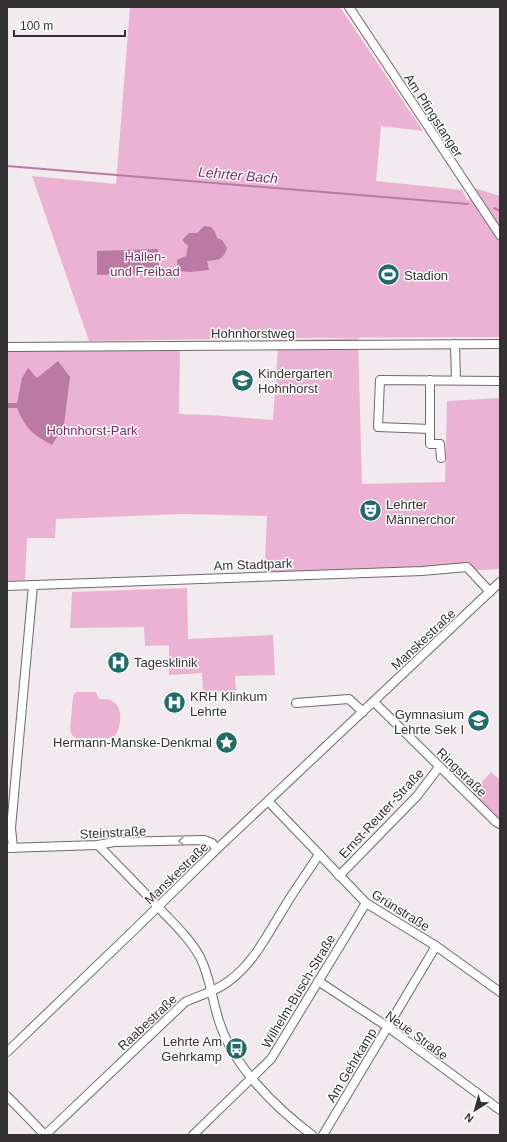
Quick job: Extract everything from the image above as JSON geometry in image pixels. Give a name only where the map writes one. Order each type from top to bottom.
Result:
[{"type":"street","name":"Am Pfingstanger","points":[[349,7],[500,235]]},
{"type":"street","name":"Hohnhorstweg","points":[[7,347],[455,347],[500,344]]},
{"type":"street","points":[[455,347],[456,380]]},
{"type":"street","points":[[430,429],[378,426],[380,380],[500,381]]},
{"type":"street","points":[[430,380],[430,444],[440,444],[441,458]]},
{"type":"street","name":"Am Stadtpark","points":[[7,586],[467,567],[490,592]]},
{"type":"street","name":"Manskestraße","points":[[7,1052],[217,849],[500,582]]},
{"type":"street","points":[[10,848],[33,585]]},
{"type":"street","points":[[296,703],[349,699],[363,712]]},
{"type":"street","name":"Ringstraße","points":[[374,702],[439,767],[496,822],[500,824]]},
{"type":"street","name":"Ernst-Reuter-Straße","points":[[339,876],[417,796],[439,767]]},
{"type":"street","name":"Grünstraße","points":[[268,801],[366,903],[436,946],[500,992]]},
{"type":"street","name":"Steinstraße","points":[[10,848],[98,845],[114,842],[204,840],[212,843],[217,849]]},
{"type":"street","points":[[98,845],[186,936],[200,957],[219,1022],[230,1046],[251,1077],[274,1102],[293,1121],[312,1135]]},
{"type":"street","name":"Raabestraße","points":[[45,1135],[185,1002],[199,995],[211,992],[228,981],[246,966],[258,952],[288,901],[319,854]]},
{"type":"street","name":"Wilhelm-Busch-Straße","points":[[193,1135],[271,1058],[366,903]]},
{"type":"street","name":"Am Gehrkamp","points":[[323,1135],[436,946]]},
{"type":"street","name":"Neue Straße","points":[[318,981],[388,1027],[500,1110]]},
{"type":"street","points":[[7,1096],[45,1135]]},
{"type":"green space","name":"Hallen- und Freibad","points":[[130,7],[340,7],[423,131],[381,126],[376,181],[462,190],[468,201],[475,188],[500,196],[500,337],[89,341],[32,176],[116,184]]},
{"type":"green space","name":"Hohnhorst-Park","points":[[358,338],[362,484],[445,482],[447,401],[500,398],[500,569],[264,581],[267,516],[183,514],[56,519],[55,538],[27,538],[25,580],[7,581],[7,344],[180,346],[179,414],[273,420],[278,346],[277,340]]},
{"type":"green space","points":[[187,588],[188,639],[273,635],[275,675],[235,676],[236,691],[203,692],[202,673],[169,675],[169,645],[145,646],[144,627],[70,628],[72,592]]},
{"type":"green space","points":[[76,692],[96,692],[99,699],[106,699],[116,704],[120,712],[120,723],[115,736],[110,738],[76,738],[72,735],[70,730],[73,696]]},
{"type":"green space","points":[[491,772],[500,780],[499,819],[472,793]]},
{"type":"shaded area","points":[[204,226],[211,227],[217,238],[222,240],[227,248],[224,255],[218,260],[207,261],[209,270],[190,272],[178,271],[177,260],[186,256],[188,246],[182,240],[189,233],[197,233]]},
{"type":"shaded area","points":[[158,249],[159,273],[97,275],[97,251]]},
{"type":"shaded area","points":[[58,361],[70,377],[64,425],[52,445],[39,438],[30,430],[23,421],[17,408],[7,408],[7,403],[17,403],[22,378],[28,368],[37,378]]},
{"type":"waterway","name":"Lehrter Bach","points":[[7,166],[468,204]]},
{"type":"waterway","name":"Lehrter Bach","points":[[494,208],[500,211]]},
{"type":"place","name":"Stadion","points":[[388,275]]},
{"type":"place","name":"Kindergarten Hohnhorst","points":[[243,380]]},
{"type":"place","name":"Lehrter Männerchor","points":[[371,511]]},
{"type":"place","name":"Tagesklinik","points":[[118,662]]},
{"type":"place","name":"KRH Klinkum Lehrte","points":[[175,703]]},
{"type":"place","name":"Gymnasium Lehrte Sek I","points":[[479,721]]},
{"type":"place","name":"Hermann-Manske-Denkmal","points":[[227,742]]},
{"type":"place","name":"Lehrte Am Gehrkamp","points":[[237,1048]]}]
